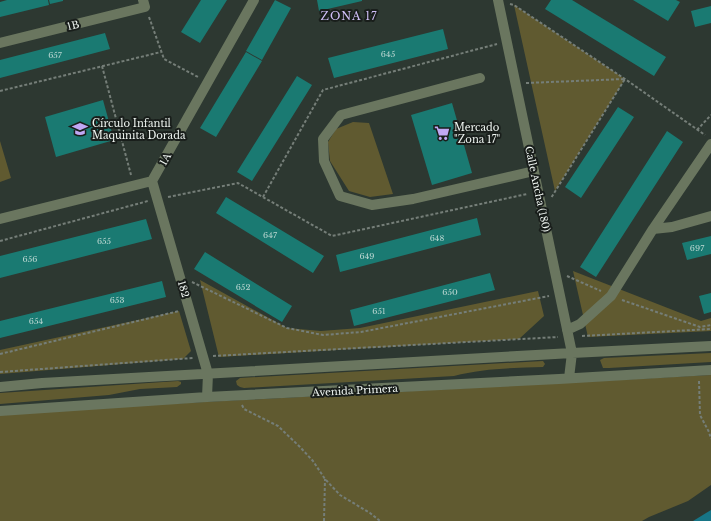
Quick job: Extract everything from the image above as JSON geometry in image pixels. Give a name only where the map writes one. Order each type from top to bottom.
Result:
[{"type":"street","name":"1A","points":[[152,181],[254,0]]},
{"type":"street","name":"Calle Ancha (180)","points":[[498,0],[572,352],[569,378]]},
{"type":"street","name":"1B","points":[[0,43],[144,3]]},
{"type":"street","points":[[480,78],[341,115],[323,139],[324,161],[340,196],[372,205],[413,200],[534,171]]},
{"type":"street","points":[[568,333],[611,296],[709,140]]},
{"type":"street","points":[[0,219],[152,181]]},
{"type":"street","name":"182","points":[[152,181],[208,374],[207,397]]},
{"type":"street","points":[[653,229],[672,227],[711,216]]},
{"type":"street","points":[[0,387],[42,383],[572,352],[711,346]]},
{"type":"street","name":"Avenida Primera","points":[[0,411],[207,397],[711,370]]},
{"type":"path","points":[[498,0],[514,5],[625,79],[698,130],[709,140]]},
{"type":"path","points":[[144,3],[164,59],[208,82]]},
{"type":"path","points":[[0,91],[161,52]]},
{"type":"path","points":[[102,66],[134,186]]},
{"type":"path","points":[[515,83],[625,79]]},
{"type":"path","points":[[542,213],[625,79]]},
{"type":"path","points":[[698,130],[711,115]]},
{"type":"path","points":[[0,241],[158,199],[238,183],[332,236],[538,192]]},
{"type":"path","points":[[555,271],[611,296],[700,327],[711,325]]},
{"type":"path","points":[[180,276],[287,328],[323,335],[361,332],[560,294]]},
{"type":"path","points":[[0,354],[189,309]]},
{"type":"path","points":[[0,372],[568,333],[711,329]]},
{"type":"path","points":[[698,370],[700,415],[711,439]]},
{"type":"path","points":[[238,396],[244,409],[278,426],[300,447],[313,461],[325,479],[340,495],[370,513],[380,521]]},
{"type":"path","points":[[324,521],[325,479]]},
{"type":"shaded area","points":[[514,5],[625,79],[555,191]]},
{"type":"shaded area","points":[[353,122],[369,123],[393,194],[370,197],[349,191],[330,161],[328,142],[336,129]]},
{"type":"shaded area","points":[[0,141],[11,178],[0,182]]},
{"type":"shaded area","points":[[573,271],[701,321],[711,318],[711,331],[588,337]]},
{"type":"shaded area","points":[[200,280],[287,328],[321,331],[360,328],[538,291],[544,316],[519,339],[219,357]]},
{"type":"shaded area","points":[[179,311],[191,351],[183,359],[0,374],[0,350]]},
{"type":"shaded area","points":[[711,353],[711,362],[603,368],[600,360],[604,358]]},
{"type":"shaded area","points":[[543,361],[545,364],[543,367],[487,370],[454,376],[244,388],[237,385],[236,381],[240,378]]},
{"type":"shaded area","points":[[711,375],[711,485],[688,501],[642,521],[0,521],[0,413]]},
{"type":"shaded area","points":[[181,382],[181,384],[177,387],[140,389],[109,395],[0,404],[0,393]]},
{"type":"water","points":[[711,510],[711,521],[693,521]]},
{"type":"building","points":[[7,0],[48,0],[49,5],[0,17],[0,2]]},
{"type":"building","points":[[49,0],[63,0],[63,1],[50,4]]},
{"type":"building","points":[[201,0],[227,0],[200,43],[181,32]]},
{"type":"building","points":[[275,0],[291,8],[262,60],[246,51]]},
{"type":"building","points":[[317,0],[362,0],[362,1],[319,11]]},
{"type":"building","points":[[551,0],[572,0],[666,57],[654,76],[545,9]]},
{"type":"building","points":[[633,0],[676,0],[680,2],[668,21]]},
{"type":"building","points":[[711,6],[711,23],[695,27],[691,11]]},
{"type":"building","points":[[443,29],[448,49],[334,78],[328,58]]},
{"type":"building","points":[[105,33],[110,49],[0,78],[0,60]]},
{"type":"building","points":[[246,52],[262,61],[216,137],[200,128]]},
{"type":"building","points":[[297,76],[312,85],[252,181],[237,172]]},
{"type":"building","name":"Círculo Infantil Maquinita Dorada","points":[[103,100],[114,140],[56,157],[45,117]]},
{"type":"building","points":[[452,103],[472,173],[432,185],[411,115]]},
{"type":"building","points":[[618,107],[634,117],[581,198],[565,187]]},
{"type":"building","points":[[667,131],[683,142],[596,277],[580,267]]},
{"type":"building","points":[[226,197],[324,256],[313,273],[216,213]]},
{"type":"building","points":[[477,218],[481,235],[340,272],[336,255]]},
{"type":"building","points":[[146,219],[152,239],[0,278],[0,256]]},
{"type":"building","points":[[711,236],[711,254],[687,260],[682,243]]},
{"type":"building","points":[[205,252],[292,306],[282,322],[194,269]]},
{"type":"building","points":[[490,273],[495,290],[354,326],[350,310]]},
{"type":"building","points":[[162,281],[166,297],[0,338],[0,321]]},
{"type":"building","points":[[711,293],[711,312],[704,314],[699,296]]},
{"type":"place","name":"Círculo Infantil Maquinita Dorada","points":[[80,129]]},
{"type":"place","name":"Mercado \"Zona 17\"","points":[[442,133]]},
{"type":"district","name":"ZONA 17","points":[[349,16]]}]
